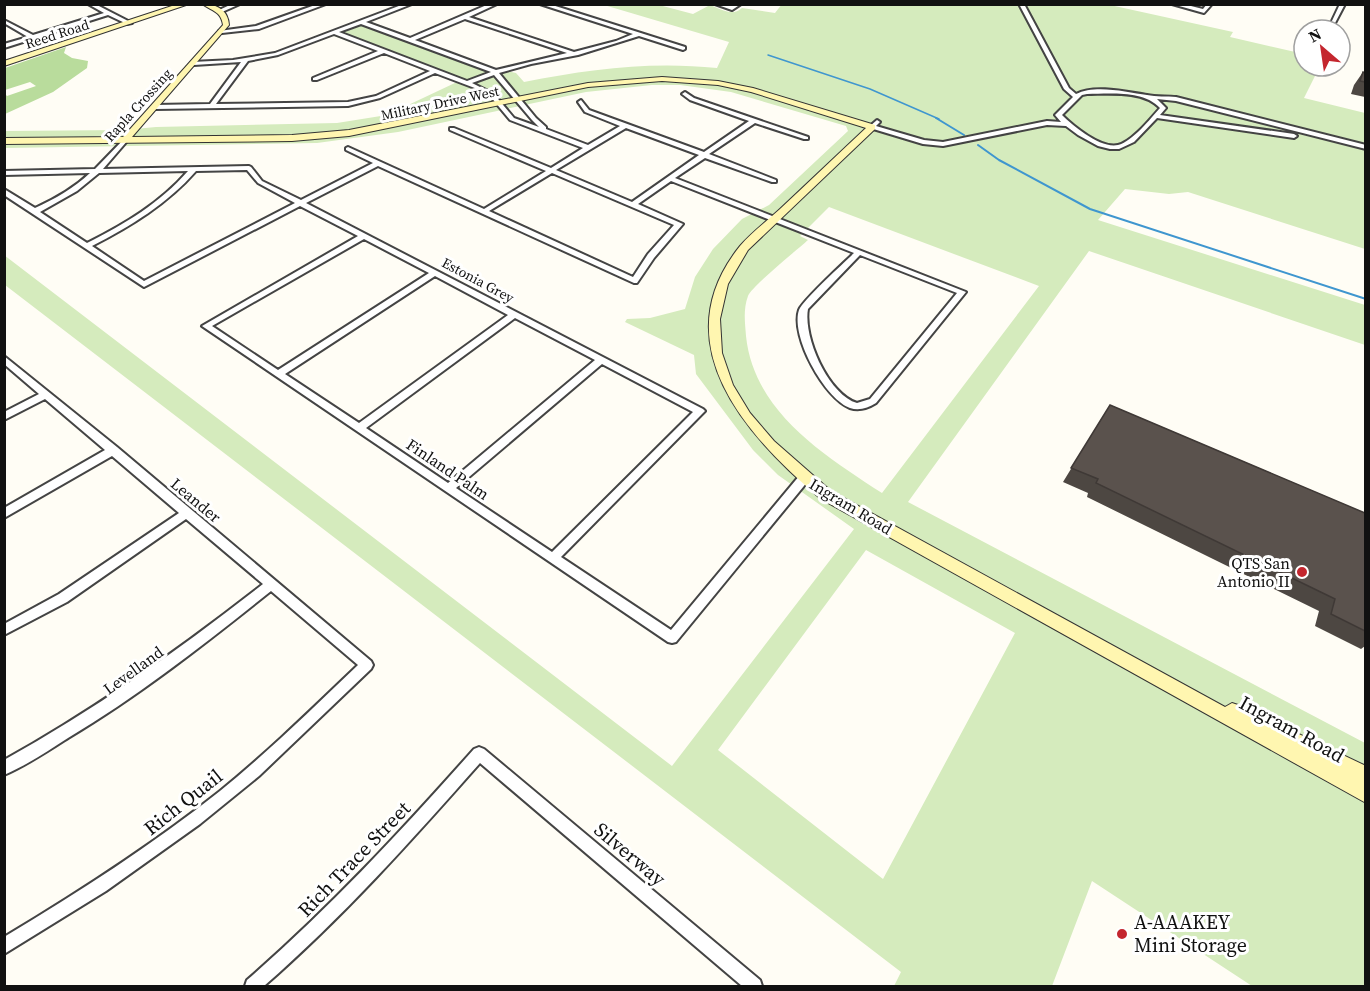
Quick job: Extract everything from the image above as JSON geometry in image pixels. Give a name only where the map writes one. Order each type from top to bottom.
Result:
[{"type":"street","points":[[90,4],[129,23]]},
{"type":"street","name":"Reed Road","points":[[4,64],[186,4]]},
{"type":"street","points":[[205,4],[220,11],[226,20],[222,31],[264,26],[324,4]]},
{"type":"street","points":[[220,11],[238,4]]},
{"type":"street","points":[[194,63],[246,60],[288,51],[410,4]]},
{"type":"street","points":[[410,40],[495,4]]},
{"type":"street","points":[[542,4],[683,48]]},
{"type":"street","points":[[717,4],[732,8],[739,4]]},
{"type":"street","points":[[1021,4],[1065,84],[1076,97]]},
{"type":"street","points":[[1174,4],[1204,11],[1210,4]]},
{"type":"street","points":[[1335,18],[1343,4]]},
{"type":"street","points":[[4,46],[108,13]]},
{"type":"street","points":[[465,17],[576,54]]},
{"type":"street","points":[[4,21],[33,37]]},
{"type":"street","points":[[363,23],[494,71],[534,119],[549,132]]},
{"type":"street","name":"Rapla Crossing","points":[[35,211],[72,193],[99,171],[222,31]]},
{"type":"street","points":[[336,33],[468,83],[492,95],[512,118],[589,148]]},
{"type":"street","points":[[468,83],[494,71],[607,47],[639,34]]},
{"type":"street","points":[[315,79],[384,51]]},
{"type":"street","points":[[212,106],[246,60]]},
{"type":"street","points":[[154,107],[348,104],[378,97],[435,70]]},
{"type":"street","name":"Military Drive West","points":[[4,141],[292,138],[338,135],[396,126],[622,81],[699,81],[769,94],[875,124]]},
{"type":"street","points":[[1065,84],[1086,92],[1176,99],[1365,147]]},
{"type":"street","points":[[1047,123],[1076,97],[1086,92]]},
{"type":"street","points":[[686,94],[692,99],[807,138]]},
{"type":"street","points":[[1149,97],[1159,102],[1163,108]]},
{"type":"street","points":[[1058,115],[1100,145],[1122,147],[1163,108],[1176,99]]},
{"type":"street","points":[[581,102],[586,111],[774,181]]},
{"type":"street","points":[[1155,116],[1304,137],[1365,153]]},
{"type":"street","points":[[634,204],[753,121]]},
{"type":"street","points":[[875,124],[923,142],[943,144],[1047,123],[1069,124]]},
{"type":"street","name":"Ingram Road","points":[[875,124],[744,248],[722,283],[714,313],[715,351],[733,398],[746,417],[775,452],[826,495],[1365,794]]},
{"type":"street","points":[[1272,132],[1276,125]]},
{"type":"street","points":[[485,211],[624,126]]},
{"type":"street","points":[[348,149],[634,281],[651,256],[679,224],[452,129]]},
{"type":"street","points":[[4,191],[144,284],[378,163]]},
{"type":"street","name":"Estonia Grey","points":[[194,169],[249,168],[260,182],[700,411],[553,558]]},
{"type":"street","points":[[4,173],[194,169]]},
{"type":"street","points":[[87,246],[150,210],[174,192],[194,169]]},
{"type":"street","points":[[671,179],[774,219],[859,252],[962,292],[873,401],[867,405],[857,406],[844,400],[822,374],[812,357],[801,315],[804,308],[859,252]]},
{"type":"street","name":"Finland Palm","points":[[364,236],[206,326],[672,638],[804,478]]},
{"type":"street","points":[[278,374],[435,273]]},
{"type":"street","points":[[359,428],[514,315]]},
{"type":"street","name":"Leander","points":[[4,359],[367,665]]},
{"type":"street","points":[[450,488],[601,360]]},
{"type":"street","points":[[4,417],[46,394]]},
{"type":"street","points":[[4,514],[113,450]]},
{"type":"street","points":[[4,630],[63,598],[187,513]]},
{"type":"street","name":"Levelland","points":[[4,768],[103,711],[155,675],[270,584]]},
{"type":"street","name":"Rich Quail","points":[[4,946],[70,906],[158,846],[252,772],[367,665]]},
{"type":"street","name":"Ingram Road","points":[[1166,684],[1287,736],[1365,775]]},
{"type":"street","name":"Rich Trace Street","points":[[253,987],[327,920],[479,754]]},
{"type":"street","name":"Silverway","points":[[479,754],[754,987]]},
{"type":"green space","points":[[782,4],[1110,5],[1233,32],[1230,37],[1292,51],[1292,78],[1314,78],[1304,98],[1365,113],[1365,249],[1188,192],[1169,194],[1125,189],[1098,220],[1365,305],[1365,345],[1089,251],[908,502],[1365,743],[1365,986],[1252,986],[1092,881],[1052,986],[894,986],[901,972],[5,285],[4,255],[672,766],[854,529],[778,475],[753,450],[696,374],[694,355],[625,322],[627,319],[650,318],[685,309],[695,277],[713,249],[742,219],[769,205],[848,131],[846,126],[731,92],[680,85],[652,85],[586,92],[398,132],[317,143],[5,148],[5,131],[124,130],[156,127],[337,123],[387,115],[457,82],[334,36],[371,22],[494,68],[516,73],[524,82],[620,67],[668,65],[717,68],[729,42],[604,5],[659,5],[693,14],[710,5],[730,12],[742,8],[775,13]],"holes":[[[829,207],[1039,286],[882,493],[816,447],[777,409],[762,387],[752,363],[746,336],[746,301],[751,291],[808,240],[800,236]],[[866,550],[1015,633],[883,879],[718,750]]]},
{"type":"green space","points":[[66,47],[64,53],[72,58],[88,61],[87,68],[53,92],[5,114],[5,94],[7,96],[36,86],[30,82],[5,90],[5,68]]},
{"type":"building","points":[[1363,72],[1365,73],[1365,82],[1360,81]]},
{"type":"building","name":"QTS San Antonio II","points":[[1110,405],[1365,513],[1365,631],[1331,614],[1335,599],[1096,483],[1098,479],[1071,468]]},
{"type":"waterway","points":[[768,55],[870,89],[939,119]]},
{"type":"waterway","points":[[936,118],[964,135]]},
{"type":"waterway","points":[[978,145],[999,160],[1090,209],[1366,299]]},
{"type":"place","name":"QTS San Antonio II","points":[[1302,572]]},
{"type":"place","name":"A-AAAKEY Mini Storage","points":[[1122,934]]}]
